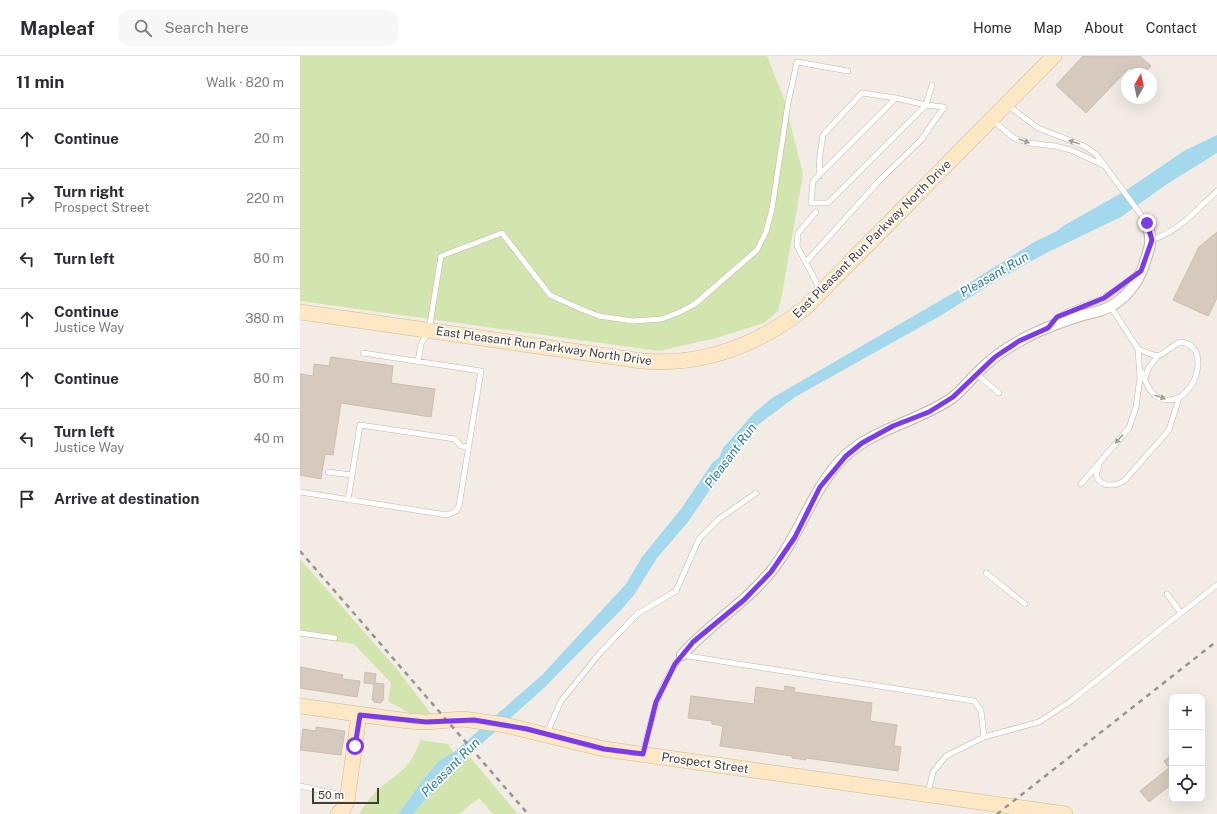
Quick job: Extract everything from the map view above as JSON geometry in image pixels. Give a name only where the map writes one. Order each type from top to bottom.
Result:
[{"type":"street","name":"East Pleasant Run Parkway North Drive","points":[[300,312],[642,361],[682,361],[726,352],[756,341],[784,324],[804,309],[1054,56]]},
{"type":"street","points":[[682,655],[693,642],[744,600],[768,576],[795,537],[820,487],[846,456],[862,443],[893,426],[929,412],[941,405],[953,397],[995,357],[1019,341],[1064,321],[1111,306],[1130,291],[1141,271],[1152,240],[1147,223]]},
{"type":"street","name":"Prospect Street","points":[[300,706],[360,715],[426,722],[474,720],[505,724],[604,749],[1065,814]]},
{"type":"street","points":[[338,814],[343,809],[348,796],[360,715]]},
{"type":"lane","points":[[418,361],[421,344],[429,330],[441,256],[502,233],[550,294],[599,316],[632,321],[662,319],[695,304],[757,250],[766,232],[772,209],[788,103],[797,62],[848,71]]},
{"type":"lane","points":[[896,98],[813,181],[811,203],[828,203],[926,105],[932,85]]},
{"type":"lane","points":[[806,262],[879,181],[921,140],[944,107],[862,93],[824,135],[820,154],[819,176]]},
{"type":"lane","points":[[1006,104],[1038,128],[1084,146],[1096,154],[1104,165]]},
{"type":"lane","points":[[991,120],[1014,138],[1029,143],[1055,146],[1071,150],[1104,165],[1109,169],[1147,223]]},
{"type":"lane","points":[[1152,240],[1166,235],[1188,221],[1217,191]]},
{"type":"lane","points":[[816,212],[798,233],[797,246],[821,292]]},
{"type":"lane","points":[[1048,328],[1057,317],[1104,298],[1141,271]]},
{"type":"lane","points":[[1081,484],[1129,428],[1133,418],[1138,392],[1140,367],[1138,349],[1111,306]]},
{"type":"lane","points":[[1102,459],[1096,471],[1098,479],[1110,485],[1116,485],[1125,480],[1169,430],[1179,398],[1188,391],[1193,380],[1197,365],[1196,352],[1190,344],[1180,342],[1161,356],[1157,357],[1149,367],[1145,380]]},
{"type":"lane","points":[[1138,349],[1157,357]]},
{"type":"lane","points":[[300,492],[447,515],[456,511],[459,506],[481,371],[363,353]]},
{"type":"lane","points":[[1140,367],[1151,391],[1159,398],[1179,398]]},
{"type":"lane","points":[[976,374],[999,393]]},
{"type":"lane","points":[[348,500],[360,425],[456,439],[461,446],[469,447]]},
{"type":"lane","points":[[328,472],[352,475]]},
{"type":"lane","points":[[546,734],[561,701],[600,653],[637,614],[676,590],[699,539],[719,519],[756,493]]},
{"type":"lane","points":[[986,573],[1025,604]]},
{"type":"lane","points":[[927,795],[933,772],[946,756],[984,737],[1038,722],[1071,701],[1181,612],[1217,585]]},
{"type":"lane","points":[[1168,594],[1181,612]]},
{"type":"lane","points":[[300,633],[335,638]]},
{"type":"lane","points":[[643,754],[656,702],[675,664],[682,655],[974,701],[981,711],[984,737]]},
{"type":"lane","points":[[300,786],[348,796]]},
{"type":"green space","points":[[300,56],[767,56],[784,99],[803,174],[778,311],[764,323],[716,338],[659,351],[300,301]]},
{"type":"green space","points":[[300,559],[396,668],[433,716],[415,716],[388,701],[391,683],[354,644],[300,636]]},
{"type":"green space","points":[[420,740],[448,744],[454,753],[439,761],[398,814],[359,814],[370,798],[405,767],[416,752]]},
{"type":"green space","points":[[469,756],[518,814],[493,814],[479,798],[459,814],[413,814],[427,798]]},
{"type":"water","name":"Pleasant Run","points":[[1217,135],[1217,153],[1167,184],[1121,217],[1044,254],[991,284],[940,316],[795,397],[759,424],[737,450],[688,522],[657,558],[634,595],[621,610],[545,687],[477,748],[413,814],[398,814],[439,761],[454,752],[543,674],[626,584],[642,557],[681,509],[713,462],[719,458],[723,448],[754,413],[772,398],[955,292],[1034,242],[1057,231],[1063,226],[1125,191],[1184,151]]},
{"type":"building","points":[[1083,56],[1140,56],[1151,66],[1149,68],[1121,68],[1121,76],[1086,113],[1056,85]]},
{"type":"building","points":[[1217,232],[1217,298],[1208,316],[1173,300],[1199,247]]},
{"type":"building","points":[[331,357],[393,366],[391,383],[435,389],[431,417],[341,403],[333,455],[325,454],[321,479],[300,475],[300,374],[313,376],[314,364],[329,366]]},
{"type":"building","points":[[300,667],[343,675],[342,679],[360,681],[357,697],[300,688]]},
{"type":"building","points":[[365,672],[376,674],[375,683],[384,684],[383,701],[381,701],[381,703],[374,702],[374,700],[372,700],[374,684],[364,683]]},
{"type":"building","points":[[785,686],[795,688],[794,692],[872,703],[870,721],[897,725],[894,746],[901,747],[898,771],[806,758],[806,760],[792,758],[792,756],[720,746],[723,726],[712,724],[712,721],[688,718],[691,696],[754,704],[756,687],[784,691]]},
{"type":"building","points":[[316,727],[345,731],[341,755],[300,750],[303,729],[316,731]]},
{"type":"building","points":[[1169,757],[1169,768],[1164,761]]},
{"type":"building","points":[[1169,768],[1169,786],[1149,802],[1140,791]]},
{"type":"railway","points":[[300,551],[528,814]]},
{"type":"railway","points":[[997,814],[1217,641]]},
{"type":"route","points":[[355,746],[360,715],[408,721],[426,722],[474,720],[505,724],[581,744],[604,749],[643,754],[656,702],[675,664],[693,642],[744,600],[765,580],[780,561],[795,537],[820,487],[832,470],[862,443],[893,426],[929,412],[953,397],[995,357],[1019,341],[1048,328],[1057,317],[1104,298],[1141,271],[1152,240],[1147,223]]}]
